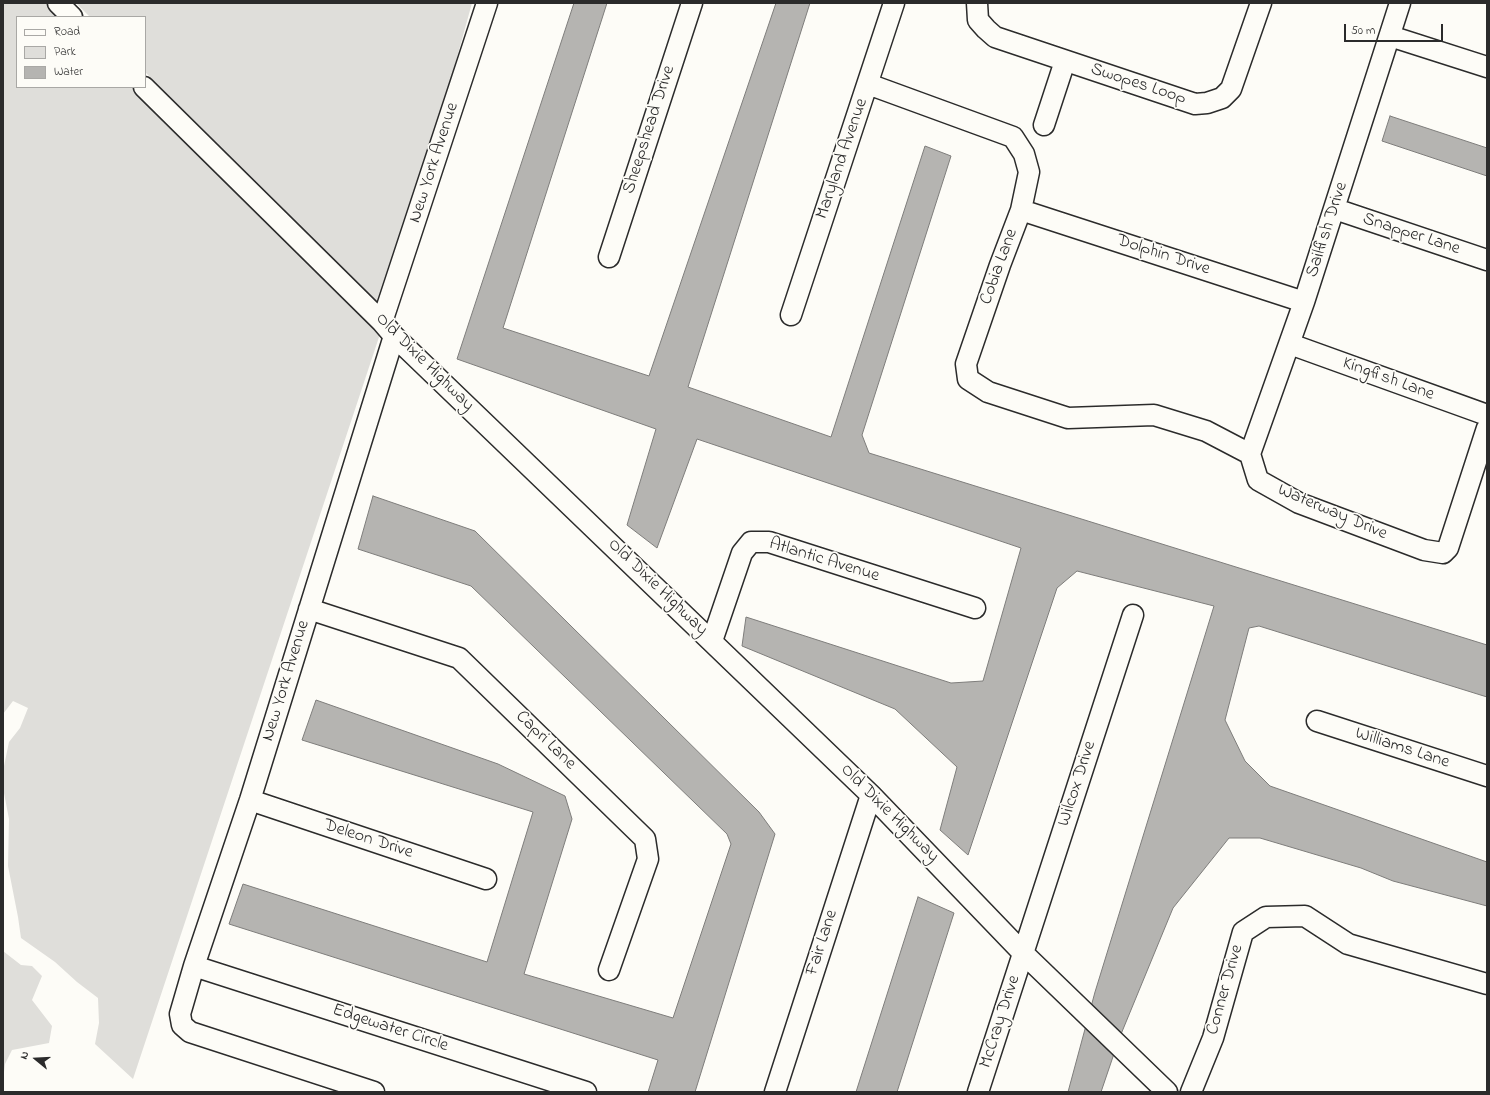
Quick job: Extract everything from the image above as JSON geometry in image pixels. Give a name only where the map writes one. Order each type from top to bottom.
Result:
[{"type":"street","points":[[58,3],[71,16]]},
{"type":"street","name":"New York Avenue","points":[[374,1092],[190,1032],[182,1025],[180,1014],[194,966],[250,800],[309,609],[388,329],[487,3]]},
{"type":"street","name":"Sheepshead Drive","points":[[609,257],[692,3]]},
{"type":"street","name":"Maryland Avenue","points":[[791,315],[894,3]]},
{"type":"street","name":"Swopes Loop","points":[[977,3],[978,20],[995,37],[1195,104],[1208,103],[1222,98],[1231,88],[1261,3]]},
{"type":"street","name":"Sailfish Drive","points":[[1250,454],[1290,344],[1335,209],[1400,3]]},
{"type":"street","points":[[1390,36],[1487,67]]},
{"type":"street","points":[[1044,125],[1065,61]]},
{"type":"street","name":"Cobia Lane","points":[[868,84],[1012,137],[1024,154],[1029,172],[1021,210],[1000,265],[966,364],[968,379],[988,392],[1068,418],[1154,415],[1206,431],[1250,454]]},
{"type":"street","name":"Old Dixie Highway","points":[[145,88],[388,329],[871,795],[1023,953],[1167,1092]]},
{"type":"street","name":"Snapper Lane","points":[[1335,209],[1487,260]]},
{"type":"street","name":"Dolphin Drive","points":[[1021,210],[1304,302]]},
{"type":"street","name":"Kingfish Lane","points":[[1290,344],[1487,415]]},
{"type":"street","name":"Waterway Drive","points":[[1250,454],[1258,480],[1299,503],[1424,550],[1443,553],[1448,548],[1487,428]]},
{"type":"street","name":"Atlantic Avenue","points":[[712,641],[742,553],[752,542],[770,542],[976,608]]},
{"type":"street","name":"Capri Lane","points":[[309,609],[459,658],[645,839],[648,859],[609,970]]},
{"type":"street","name":"Wilcox Drive","points":[[1023,953],[1133,615]]},
{"type":"street","name":"Williams Lane","points":[[1317,721],[1487,776]]},
{"type":"street","name":"Fair Lane","points":[[775,1092],[871,795]]},
{"type":"street","name":"Deleon Drive","points":[[250,800],[486,879]]},
{"type":"street","name":"Conner Drive","points":[[1191,1092],[1213,1038],[1243,932],[1266,917],[1305,916],[1348,944],[1487,984]]},
{"type":"street","name":"McCray Drive","points":[[978,1092],[1023,953]]},
{"type":"street","name":"Edgewater Circle","points":[[194,966],[586,1092]]},
{"type":"green space","points":[[3,3],[48,3],[61,16],[16,16],[16,88],[135,88],[381,331],[133,1079],[95,1044],[99,1023],[98,998],[77,982],[55,962],[21,938],[8,866],[9,819],[3,788],[4,766],[9,742],[20,728],[28,708],[13,701],[3,714]]},
{"type":"green space","points":[[76,3],[472,3],[433,144],[378,309],[281,212],[284,209],[146,73],[146,16],[89,16]]},
{"type":"green space","points":[[3,951],[21,965],[32,966],[42,976],[32,1000],[52,1026],[49,1043],[12,1050],[5,1064],[3,1080]]},
{"type":"water","points":[[574,3],[607,3],[503,328],[649,376],[776,3],[810,3],[688,387],[831,437],[925,146],[951,156],[862,435],[869,453],[1487,645],[1487,697],[1259,626],[1249,628],[1225,720],[1245,761],[1270,786],[1487,862],[1487,906],[1393,881],[1361,868],[1260,838],[1229,838],[1173,908],[1119,1039],[1101,1092],[1068,1092],[1095,992],[1214,606],[1077,571],[1057,588],[968,855],[940,830],[957,767],[895,709],[742,646],[746,617],[951,683],[983,681],[1021,548],[697,439],[657,548],[627,525],[656,429],[457,359]]},
{"type":"water","points":[[1390,116],[1487,148],[1487,176],[1382,141]]},
{"type":"water","points":[[373,496],[475,531],[759,812],[775,834],[695,1092],[648,1092],[658,1060],[229,924],[243,884],[487,962],[533,812],[302,740],[316,700],[498,764],[565,796],[572,819],[524,974],[673,1018],[731,844],[727,834],[471,586],[358,549]]},
{"type":"water","points":[[918,897],[954,913],[897,1092],[856,1092]]}]
